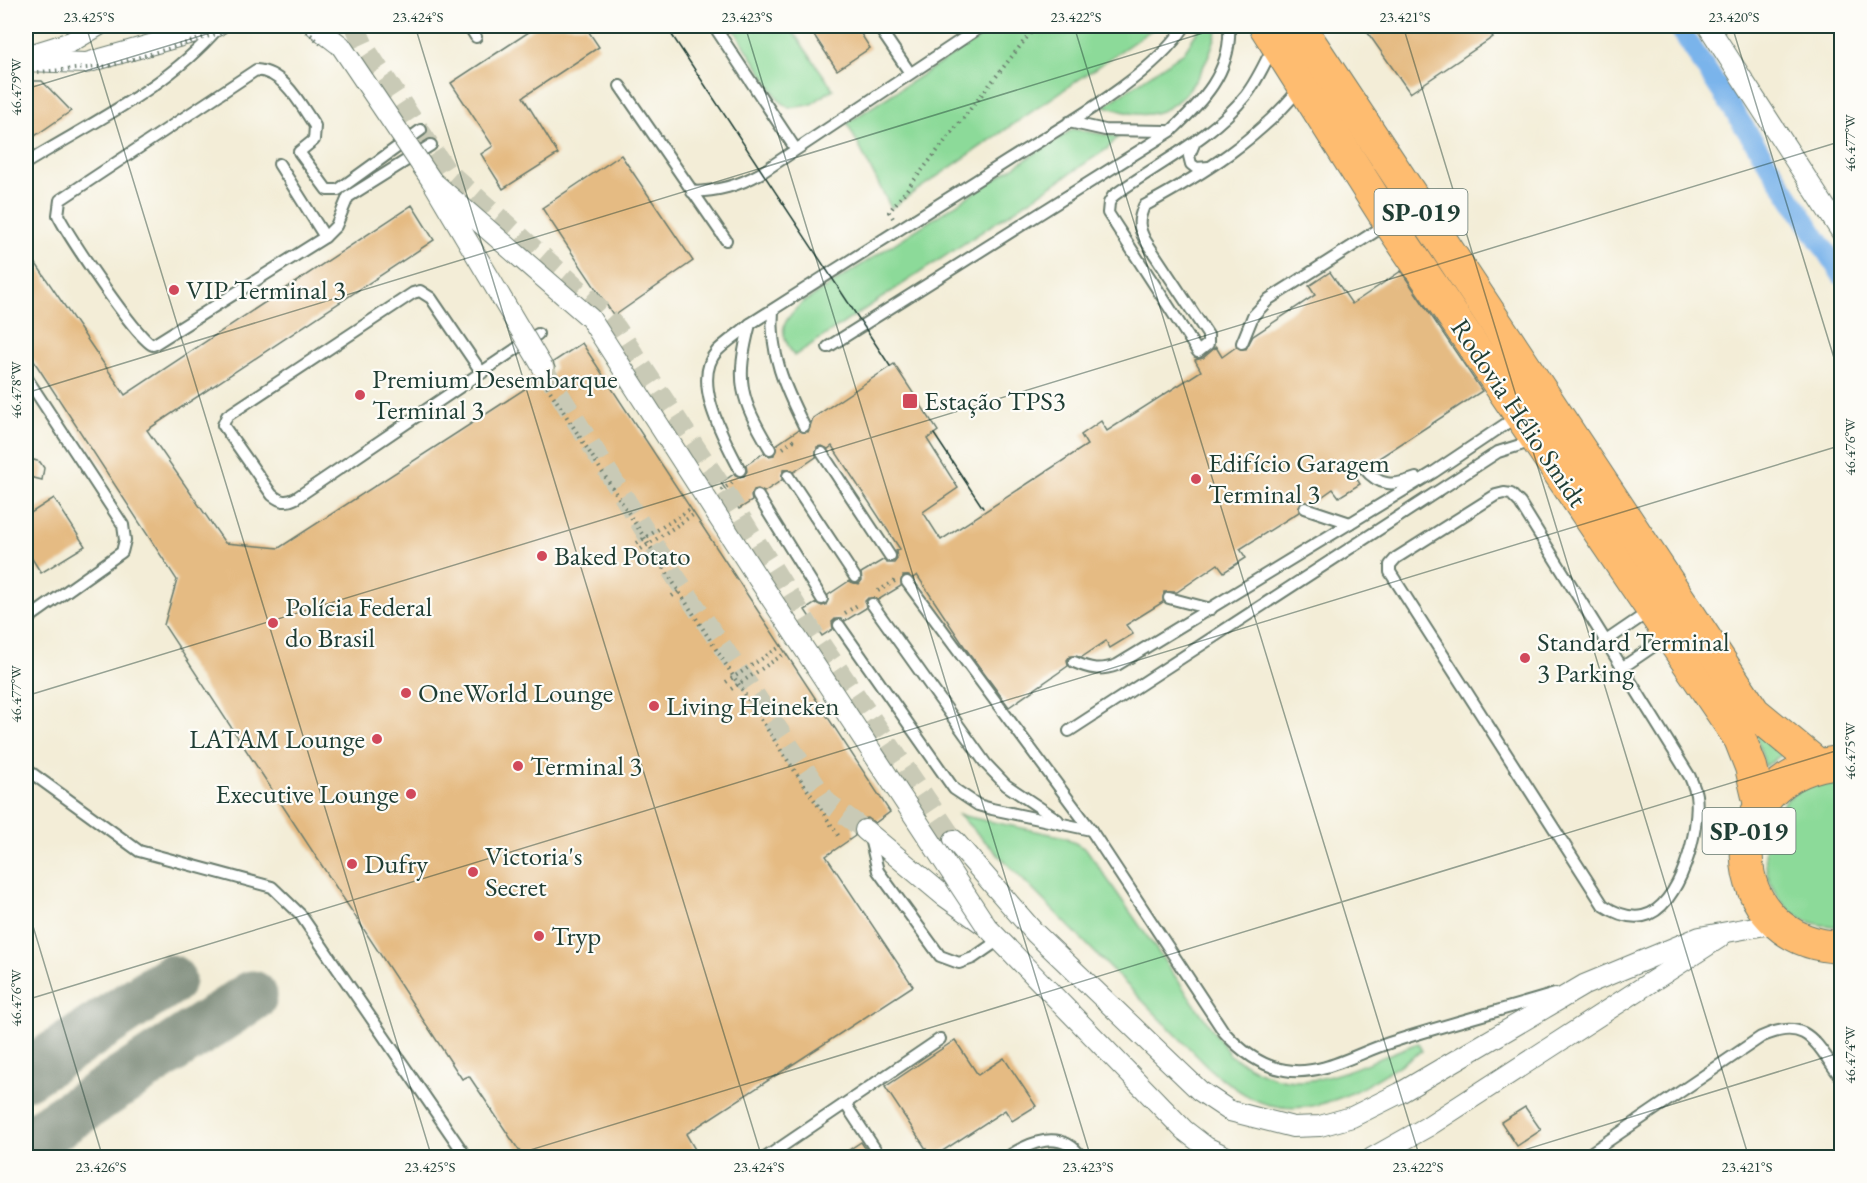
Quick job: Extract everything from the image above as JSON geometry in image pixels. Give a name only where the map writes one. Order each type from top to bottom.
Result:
[{"type":"main road","name":"Rodovia Hélio Smidt","points":[[1280,31],[1303,84],[1389,222],[1533,413],[1665,601]]},
{"type":"main road","name":"Rodovia Hélio Smidt","points":[[1280,31],[1417,205],[1533,413],[1682,627],[1740,739],[1751,767],[1760,805]]},
{"type":"main road","name":"Rodovia Hélio Smidt","points":[[1682,627],[1754,712],[1829,763]]},
{"type":"main road","name":"SP-019","points":[[1829,763],[1794,772],[1775,787],[1760,805],[1749,835],[1747,867],[1752,888],[1762,906],[1776,923],[1799,938],[1836,949]]},
{"type":"street","points":[[26,56],[71,42],[98,26]]},
{"type":"street","points":[[26,61],[70,64],[104,60],[219,26]]},
{"type":"street","points":[[315,26],[341,46],[432,181],[542,373]]},
{"type":"street","points":[[336,26],[341,46]]},
{"type":"street","points":[[1708,26],[1842,233]]},
{"type":"street","points":[[432,181],[590,318],[795,642],[993,933],[1161,1110],[1206,1147],[1229,1158]]},
{"type":"street","points":[[867,832],[993,933]]},
{"type":"street","points":[[954,840],[1035,933],[1200,1091],[1230,1111],[1293,1127],[1320,1126],[1352,1117],[1400,1093],[1584,985],[1680,944],[1730,931],[1776,923]]},
{"type":"street","points":[[1372,1158],[1390,1150],[1437,1121],[1730,931]]},
{"type":"lane","points":[[26,163],[142,92],[179,64],[219,26]]},
{"type":"lane","points":[[469,26],[476,37]]},
{"type":"lane","points":[[714,26],[795,148]]},
{"type":"lane","points":[[878,26],[910,73]]},
{"type":"lane","points":[[692,192],[712,191],[742,183],[982,26]]},
{"type":"lane","points":[[740,470],[724,438],[707,388],[708,369],[716,352],[750,324],[1069,122],[1147,68],[1171,47],[1185,26]]},
{"type":"lane","points":[[828,347],[1171,131],[1212,90],[1225,62],[1229,26]]},
{"type":"lane","points":[[1280,31],[1248,93],[1229,115],[1196,141],[1113,196],[1109,203],[1108,213],[1198,352],[1208,344],[1208,335],[1145,240],[1139,228],[1138,218],[1144,206],[1211,166],[1260,131],[1284,109],[1303,84]]},
{"type":"lane","points":[[422,130],[338,190],[327,190],[299,152],[314,140],[315,126],[280,79],[265,71],[256,70],[60,200],[57,207],[62,223],[127,319],[143,340],[153,345],[325,237],[336,226],[348,197],[431,145]]},
{"type":"lane","points":[[620,86],[726,240]]},
{"type":"lane","points":[[1069,122],[1130,133],[1171,131]]},
{"type":"lane","points":[[1196,141],[1188,156],[1191,164],[1196,168],[1211,166]]},
{"type":"lane","points":[[279,164],[325,237]]},
{"type":"lane","points":[[1242,343],[1253,316],[1269,300],[1417,205]]},
{"type":"lane","points":[[482,373],[431,298],[420,291],[413,293],[227,416],[223,425],[272,495],[279,501],[290,501],[482,373],[538,334]]},
{"type":"lane","points":[[773,310],[771,330],[774,355],[784,386],[804,426]]},
{"type":"lane","points":[[750,324],[740,375],[751,417],[770,449]]},
{"type":"lane","points":[[26,377],[123,525],[125,540],[122,552],[26,620]]},
{"type":"lane","points":[[1074,662],[1091,669],[1103,670],[1117,665],[1533,413]]},
{"type":"lane","points":[[1069,731],[1498,452],[1533,413]]},
{"type":"lane","points":[[822,453],[890,556]]},
{"type":"lane","points":[[1364,468],[1372,478],[1383,484],[1408,481],[1434,472]]},
{"type":"lane","points":[[788,476],[855,577]]},
{"type":"lane","points":[[1511,494],[1520,503],[1606,641],[1683,762],[1696,794],[1696,814],[1685,867],[1660,908],[1644,916],[1618,914],[1603,905],[1392,577],[1390,565],[1396,558],[1496,495],[1511,494]]},
{"type":"lane","points":[[758,496],[822,598]]},
{"type":"lane","points":[[1305,508],[1350,523]]},
{"type":"lane","points":[[906,582],[1091,830],[1224,1032],[1250,1057],[1285,1070],[1305,1071],[1324,1068],[1394,1041],[1584,985]]},
{"type":"lane","points":[[1169,598],[1211,609]]},
{"type":"lane","points":[[1606,641],[1665,601]]},
{"type":"lane","points":[[872,604],[986,764],[1006,785],[1064,823]]},
{"type":"lane","points":[[839,625],[954,789],[985,807],[1091,830]]},
{"type":"lane","points":[[1623,667],[1682,627]]},
{"type":"lane","points":[[26,769],[139,851],[272,887],[300,914],[467,1158]]},
{"type":"lane","points":[[867,832],[878,871],[940,956],[959,963],[973,958],[993,933]]},
{"type":"lane","points":[[997,905],[1035,933]]},
{"type":"lane","points":[[1583,1158],[1761,1037],[1777,1030],[1798,1029],[1807,1033],[1842,1079]]},
{"type":"lane","points":[[765,1158],[940,1039]]},
{"type":"lane","points":[[846,1105],[881,1158]]},
{"type":"lane","points":[[1006,1158],[1041,1139],[1063,1141],[1082,1158]]},
{"type":"path","points":[[26,73],[110,66],[243,26]]},
{"type":"path","points":[[900,229],[889,212],[1036,26]]},
{"type":"path","points":[[542,373],[644,538],[840,838]]},
{"type":"path","points":[[641,549],[710,505]]},
{"type":"path","points":[[637,543],[660,528]]},
{"type":"path","points":[[672,596],[679,591]]},
{"type":"path","points":[[726,682],[795,642]]},
{"type":"path","points":[[731,689],[795,642]]},
{"type":"green space","points":[[732,26],[789,26],[833,89],[810,105],[789,108],[779,100]]},
{"type":"green space","points":[[998,26],[1157,26],[891,208],[847,123]]},
{"type":"green space","points":[[1201,26],[1218,27],[1208,57],[1191,86],[1180,99],[1167,108],[1153,113],[1136,114],[1104,106],[1184,52]]},
{"type":"green space","points":[[1073,129],[1118,137],[1107,149],[794,356],[786,340],[784,328],[785,322],[802,303]]},
{"type":"green space","points":[[1755,732],[1786,752],[1765,766]]},
{"type":"green space","points":[[1841,778],[1841,926],[1809,921],[1785,906],[1771,883],[1765,856],[1769,828],[1783,804],[1807,786]]},
{"type":"green space","points":[[959,815],[1065,837],[1087,850],[1230,1055],[1254,1069],[1280,1079],[1313,1080],[1343,1072],[1418,1043],[1422,1051],[1369,1084],[1331,1101],[1291,1108],[1255,1100],[1214,1073]]},
{"type":"building","points":[[538,26],[585,26],[599,47],[523,97],[558,154],[503,189],[481,154],[493,146],[451,83]]},
{"type":"building","points":[[808,26],[856,26],[870,48],[837,70]]},
{"type":"building","points":[[1363,26],[1485,26],[1493,37],[1410,93]]},
{"type":"building","points":[[26,81],[42,81],[71,111],[26,142]]},
{"type":"building","points":[[621,155],[693,261],[614,316],[542,208]]},
{"type":"building","name":"Terminal 3","points":[[412,205],[434,240],[147,430],[225,543],[279,548],[534,383],[530,377],[533,375],[543,380],[550,378],[555,368],[553,362],[582,343],[890,812],[875,823],[868,818],[860,819],[853,827],[855,836],[826,856],[913,986],[686,1134],[700,1158],[524,1158],[469,1076],[462,1079],[164,625],[177,580],[26,349],[26,249],[125,395]]},
{"type":"building","name":"Edifício Garagem Terminal 3","points":[[1401,271],[1482,391],[1370,464],[1366,461],[1359,462],[1358,472],[1354,474],[1360,484],[1339,497],[1333,489],[1313,503],[1301,502],[1299,512],[1240,549],[1246,558],[1224,572],[1218,564],[1177,592],[1164,592],[1163,602],[1126,625],[1133,634],[1110,648],[1106,641],[1082,657],[1070,656],[1067,660],[1068,666],[1009,707],[966,649],[917,575],[913,578],[903,576],[901,586],[878,600],[868,598],[865,601],[866,608],[845,621],[835,619],[832,622],[833,629],[822,636],[805,610],[816,603],[826,605],[828,595],[849,581],[859,584],[862,580],[861,573],[883,560],[887,563],[894,563],[897,559],[896,551],[900,549],[832,446],[828,449],[822,446],[817,447],[816,457],[794,472],[788,469],[783,470],[782,480],[764,492],[754,490],[751,496],[752,501],[739,509],[721,483],[734,474],[739,477],[744,476],[747,471],[746,465],[764,453],[769,456],[774,455],[776,445],[798,430],[808,432],[813,418],[894,364],[938,431],[927,439],[958,488],[923,512],[941,540],[1087,445],[1081,435],[1101,421],[1107,431],[1201,371],[1195,360],[1203,358],[1216,347],[1222,357],[1236,347],[1246,349],[1253,336],[1315,295],[1309,286],[1330,272],[1352,304]]},
{"type":"building","points":[[34,460],[40,462],[44,468],[42,480],[26,476],[28,464]]},
{"type":"building","points":[[54,498],[85,546],[41,573],[26,549],[26,516]]},
{"type":"building","points":[[955,1040],[978,1075],[1004,1058],[1036,1106],[1012,1121],[1005,1110],[932,1158],[885,1087]]},
{"type":"building","points":[[1525,1107],[1541,1130],[1517,1146],[1501,1122]]},
{"type":"building","points":[[861,1142],[872,1158],[837,1158]]},
{"type":"waterway","points":[[1678,26],[1842,276]]},
{"type":"taxiway","points":[[26,1075],[170,980]]},
{"type":"taxiway","points":[[26,1144],[252,996]]},
{"type":"tunnel","points":[[355,26],[365,48],[446,170],[589,298],[616,327],[723,489],[814,634],[954,840]]},
{"type":"tunnel","points":[[543,368],[652,542],[827,802],[865,830]]},
{"type":"tram line","points":[[666,26],[890,366]]},
{"type":"tram line","points":[[934,434],[983,508]]},
{"type":"place","name":"VIP Terminal 3","points":[[174,290]]},
{"type":"place","name":"Premium Desembarque Terminal 3","points":[[360,395]]},
{"type":"place","name":"Estação TPS3","points":[[910,401]]},
{"type":"place","name":"Edifício Garagem Terminal 3","points":[[1196,479]]},
{"type":"place","name":"Baked Potato","points":[[542,556]]},
{"type":"place","name":"Polícia Federal do Brasil","points":[[273,623]]},
{"type":"place","name":"Standard Terminal 3 Parking","points":[[1525,658]]},
{"type":"place","name":"OneWorld Lounge","points":[[406,693]]},
{"type":"place","name":"Living Heineken","points":[[654,706]]},
{"type":"place","name":"LATAM Lounge","points":[[377,739]]},
{"type":"place","name":"Terminal 3","points":[[518,766]]},
{"type":"place","name":"Executive Lounge","points":[[411,794]]},
{"type":"place","name":"Dufry","points":[[352,864]]},
{"type":"place","name":"Victoria's Secret","points":[[473,872]]},
{"type":"place","name":"Tryp","points":[[539,936]]}]
